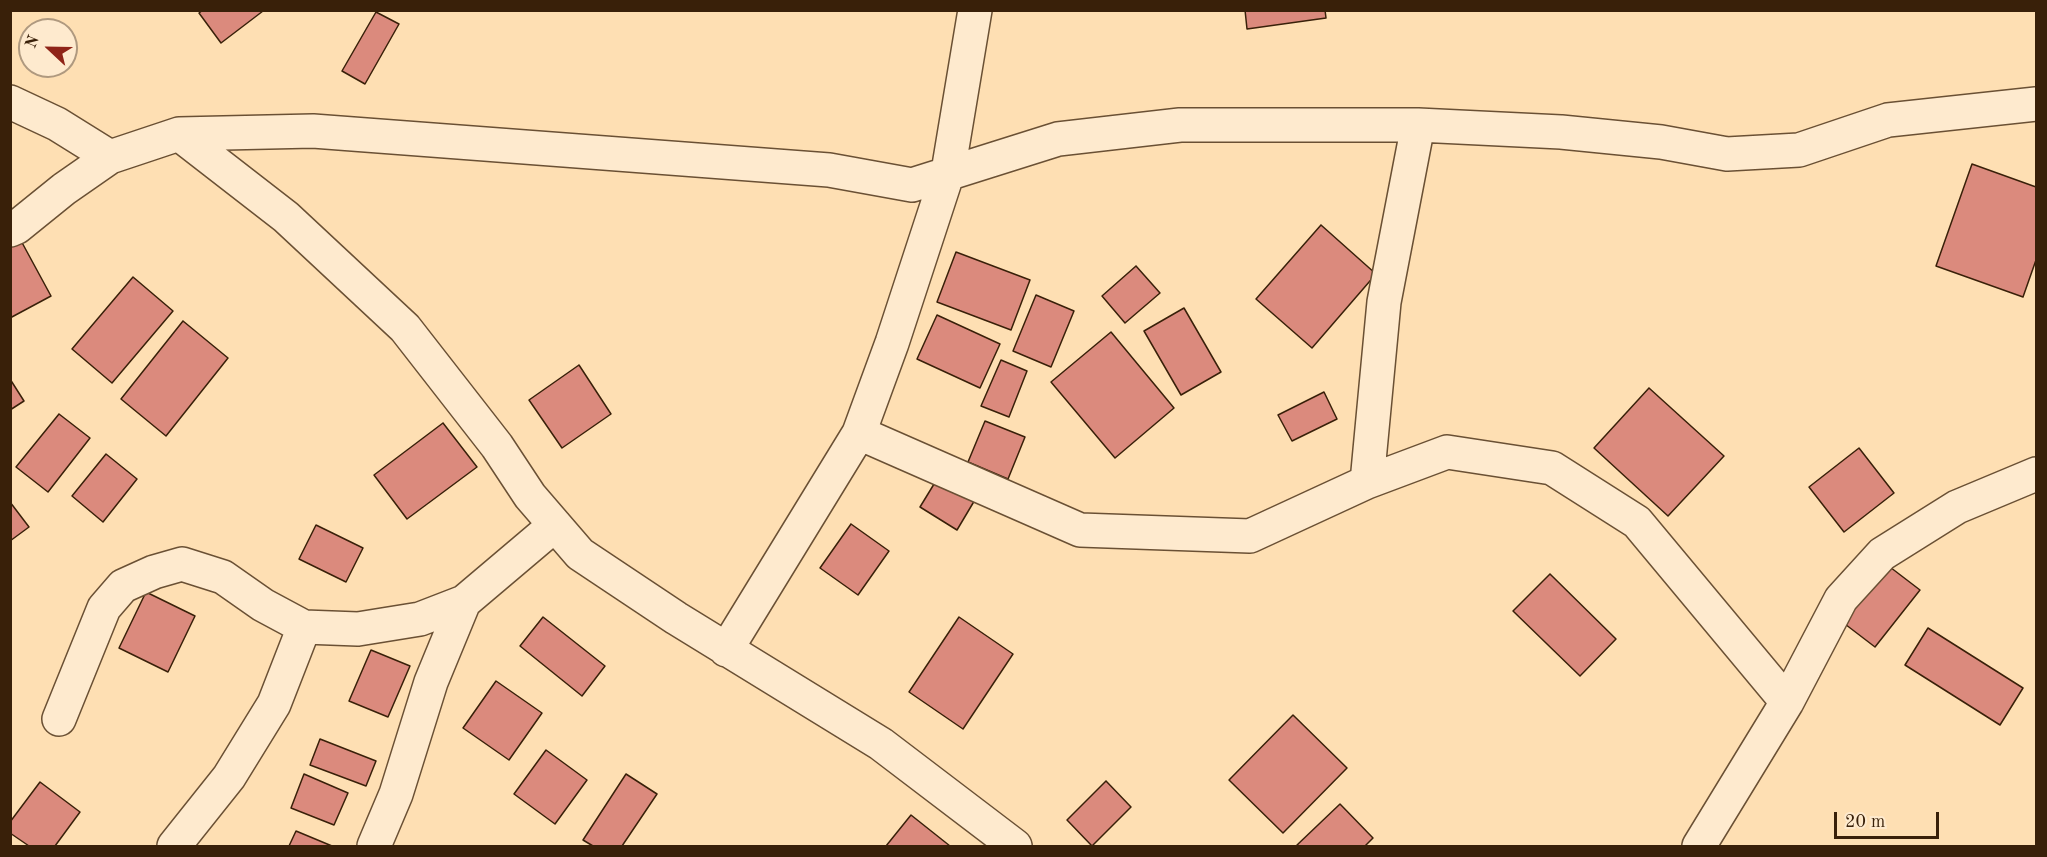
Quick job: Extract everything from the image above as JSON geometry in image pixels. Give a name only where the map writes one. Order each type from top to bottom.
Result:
[{"type":"street","points":[[726,650],[859,433],[892,343],[948,172],[975,10]]},
{"type":"street","points":[[10,102],[57,124],[110,157]]},
{"type":"street","points":[[10,230],[17,227],[63,189],[110,157],[179,134],[313,131],[829,170],[912,185],[1058,139],[1180,125],[1418,125],[1562,132],[1661,142],[1727,154],[1799,150],[1888,120],[2037,104]]},
{"type":"street","points":[[1367,482],[1384,302],[1418,125]]},
{"type":"street","points":[[179,134],[286,217],[405,328],[497,446],[530,496],[580,554],[726,650],[881,744],[1015,846]]},
{"type":"street","points":[[859,433],[1080,530],[1250,536],[1367,482],[1447,452],[1552,468],[1637,522],[1787,702]]},
{"type":"street","points":[[1699,846],[1787,702],[1841,599],[1882,554],[1958,507],[2037,474]]},
{"type":"street","points":[[59,719],[104,609],[123,586],[154,572],[182,564],[222,577],[263,605],[304,627],[358,629],[420,619],[464,602],[555,525]]},
{"type":"street","points":[[374,846],[396,794],[431,682],[464,602]]},
{"type":"street","points":[[174,846],[229,777],[274,704],[304,627]]},
{"type":"building","points":[[203,10],[263,11],[221,43],[199,13]]},
{"type":"building","points":[[1245,10],[1325,10],[1326,18],[1247,29]]},
{"type":"building","points":[[376,12],[399,24],[365,84],[342,71]]},
{"type":"building","points":[[1972,164],[2036,187],[2036,260],[2023,297],[1936,266]]},
{"type":"building","points":[[1321,225],[1376,274],[1312,348],[1256,299]]},
{"type":"building","points":[[13,226],[51,296],[10,318],[10,228]]},
{"type":"building","points":[[956,252],[1030,280],[1011,330],[937,302]]},
{"type":"building","points":[[1136,266],[1160,293],[1125,323],[1102,296]]},
{"type":"building","points":[[133,277],[173,311],[112,383],[72,349]]},
{"type":"building","points":[[1036,295],[1074,311],[1051,367],[1013,351]]},
{"type":"building","points":[[1184,308],[1221,372],[1181,395],[1144,331]]},
{"type":"building","points":[[937,315],[1000,344],[980,388],[917,359]]},
{"type":"building","points":[[183,321],[228,358],[166,436],[121,399]]},
{"type":"building","points":[[1111,332],[1174,408],[1115,458],[1051,382]]},
{"type":"building","points":[[1001,360],[1027,371],[1009,417],[981,406]]},
{"type":"building","points":[[579,365],[611,414],[562,448],[529,400]]},
{"type":"building","points":[[10,379],[24,401],[10,410]]},
{"type":"building","points":[[1649,388],[1724,456],[1668,516],[1594,448]]},
{"type":"building","points":[[1324,392],[1337,419],[1292,441],[1278,415]]},
{"type":"building","points":[[59,414],[90,438],[48,492],[16,467]]},
{"type":"building","points":[[985,421],[1025,437],[1008,479],[968,462]]},
{"type":"building","points":[[443,423],[477,467],[407,519],[374,475]]},
{"type":"building","points":[[1859,448],[1894,493],[1844,532],[1809,487]]},
{"type":"building","points":[[106,454],[137,479],[103,522],[72,496]]},
{"type":"building","points":[[942,471],[979,493],[957,530],[920,507]]},
{"type":"building","points":[[10,502],[29,527],[10,541]]},
{"type":"building","points":[[851,524],[889,551],[858,595],[820,568]]},
{"type":"building","points":[[316,525],[363,548],[346,582],[299,559]]},
{"type":"building","points":[[1886,564],[1920,590],[1875,647],[1841,621]]},
{"type":"building","points":[[1550,574],[1616,639],[1580,676],[1513,611]]},
{"type":"building","points":[[146,592],[195,616],[168,672],[119,648]]},
{"type":"building","points":[[543,617],[605,666],[582,696],[520,646]]},
{"type":"building","points":[[959,617],[1013,654],[963,729],[909,692]]},
{"type":"building","points":[[1928,628],[2023,688],[2000,725],[1905,665]]},
{"type":"building","points":[[371,650],[410,666],[388,717],[349,701]]},
{"type":"building","points":[[496,681],[542,713],[509,760],[463,728]]},
{"type":"building","points":[[1293,715],[1347,768],[1283,833],[1229,780]]},
{"type":"building","points":[[320,739],[376,761],[366,786],[310,765]]},
{"type":"building","points":[[546,750],[587,780],[555,824],[514,794]]},
{"type":"building","points":[[304,774],[348,793],[334,825],[291,808]]},
{"type":"building","points":[[626,774],[657,794],[622,846],[593,846],[583,840]]},
{"type":"building","points":[[1106,781],[1131,807],[1092,846],[1067,820]]},
{"type":"building","points":[[40,782],[80,812],[55,846],[29,846],[10,833],[10,822]]},
{"type":"building","points":[[1340,804],[1373,838],[1365,846],[1297,845]]},
{"type":"building","points":[[911,815],[950,846],[886,846]]},
{"type":"building","points":[[296,831],[332,846],[289,846]]}]
